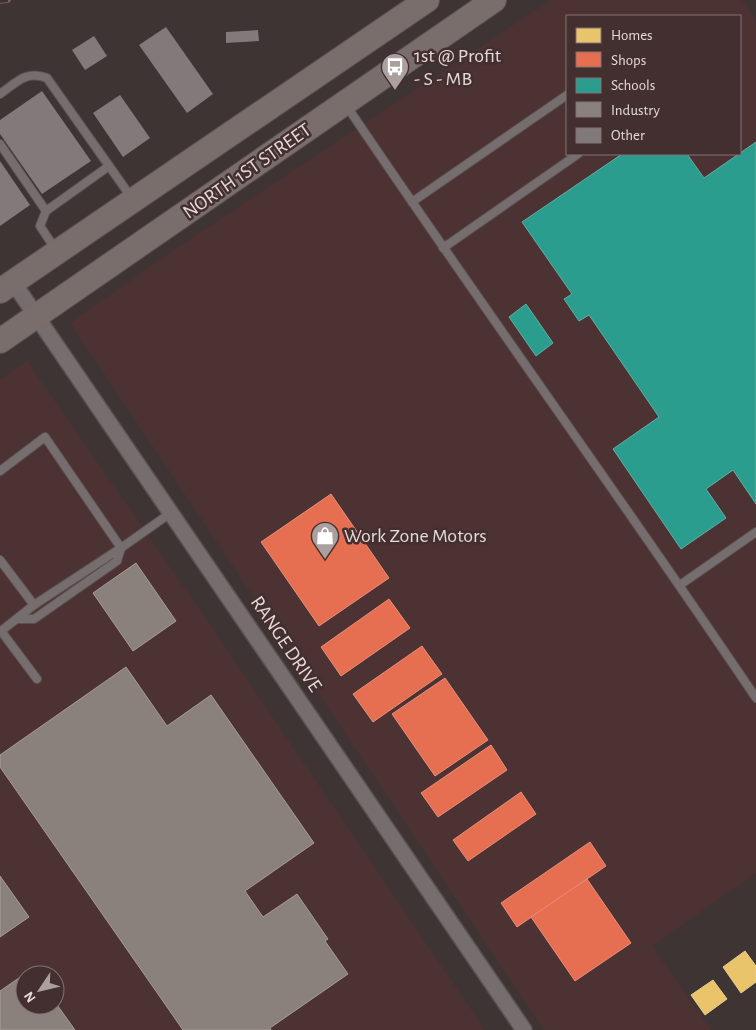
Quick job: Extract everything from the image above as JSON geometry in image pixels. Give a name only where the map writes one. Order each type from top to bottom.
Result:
[{"type":"main road","name":"NORTH 1ST STREET","points":[[4,287],[427,0]]},
{"type":"main road","name":"NORTH 1ST STREET","points":[[0,341],[494,0]]},
{"type":"main road","points":[[323,72],[345,103]]},
{"type":"street","name":"RANGE DRIVE","points":[[4,287],[37,316],[524,1030]]},
{"type":"lane","points":[[0,94],[28,75],[38,75],[47,78],[132,199]]},
{"type":"lane","points":[[412,202],[566,96]]},
{"type":"lane","points":[[345,103],[680,585],[756,698]]},
{"type":"lane","points":[[0,144],[46,210]]},
{"type":"lane","points":[[444,248],[577,155]]},
{"type":"lane","points":[[57,251],[40,226],[46,210],[109,166]]},
{"type":"lane","points":[[0,471],[45,437],[121,548]]},
{"type":"lane","points":[[37,679],[1,631],[34,605],[172,512]]},
{"type":"lane","points":[[680,585],[756,532]]},
{"type":"lane","points":[[17,619],[34,619],[117,561],[121,548]]},
{"type":"lane","points":[[0,560],[34,605]]},
{"type":"shaded area","points":[[551,0],[742,0],[756,21],[756,873],[652,946],[711,1030],[544,1030],[70,323],[175,249]]},
{"type":"shaded area","points":[[27,361],[202,613],[485,1030],[0,1030],[0,380]]},
{"type":"building: Homes","points":[[745,951],[756,966],[756,982],[741,993],[723,967]]},
{"type":"building: Homes","points":[[713,980],[727,999],[705,1015],[691,995]]},
{"type":"building: Shops","name":"Work Zone Motors","points":[[331,494],[389,578],[319,626],[261,542]]},
{"type":"building: Shops","points":[[389,599],[410,628],[341,676],[321,647]]},
{"type":"building: Shops","points":[[422,646],[442,674],[373,722],[353,694]]},
{"type":"building: Shops","points":[[445,678],[488,740],[435,776],[392,714]]},
{"type":"building: Shops","points":[[491,745],[507,770],[438,817],[421,793]]},
{"type":"building: Shops","points":[[521,792],[536,814],[468,861],[453,840]]},
{"type":"building: Shops","points":[[590,842],[606,866],[517,927],[501,903]]},
{"type":"building: Shops","points":[[587,879],[631,943],[575,981],[531,917]]},
{"type":"building: Schools","points":[[756,142],[756,504],[733,470],[706,489],[726,518],[681,549],[613,449],[659,417],[589,315],[579,321],[564,299],[572,294],[522,222],[621,155],[688,155],[704,178],[737,155],[741,155],[741,152]]},
{"type":"building: Schools","points":[[526,304],[553,343],[536,356],[509,317]]},
{"type":"building: Industry","points":[[136,563],[176,621],[133,651],[93,593]]},
{"type":"building: Industry","points":[[126,667],[167,726],[211,695],[314,843],[245,891],[263,917],[297,894],[328,939],[325,941],[348,974],[270,1028],[271,1030],[183,1030],[0,767],[0,755]]},
{"type":"building: Industry","points":[[0,876],[29,917],[0,937]]},
{"type":"building: Industry","points":[[15,981],[15,1015],[64,1015],[75,1030],[0,1030],[0,991]]},
{"type":"building: Other","points":[[166,27],[213,94],[187,113],[139,45]]},
{"type":"building: Other","points":[[258,30],[259,41],[226,43],[226,32]]},
{"type":"building: Other","points":[[94,36],[107,56],[85,70],[72,50]]},
{"type":"building: Other","points":[[42,91],[91,161],[42,194],[0,134],[0,120]]},
{"type":"building: Other","points":[[120,95],[150,138],[123,157],[93,113]]},
{"type":"building: Other","points":[[0,161],[30,205],[0,226]]},
{"type":"railway","points":[[0,1],[8,0]]},
{"type":"place","name":"1st @ Profit - S - MB","points":[[395,91]]},
{"type":"place","name":"Work Zone Motors","points":[[325,560]]}]
